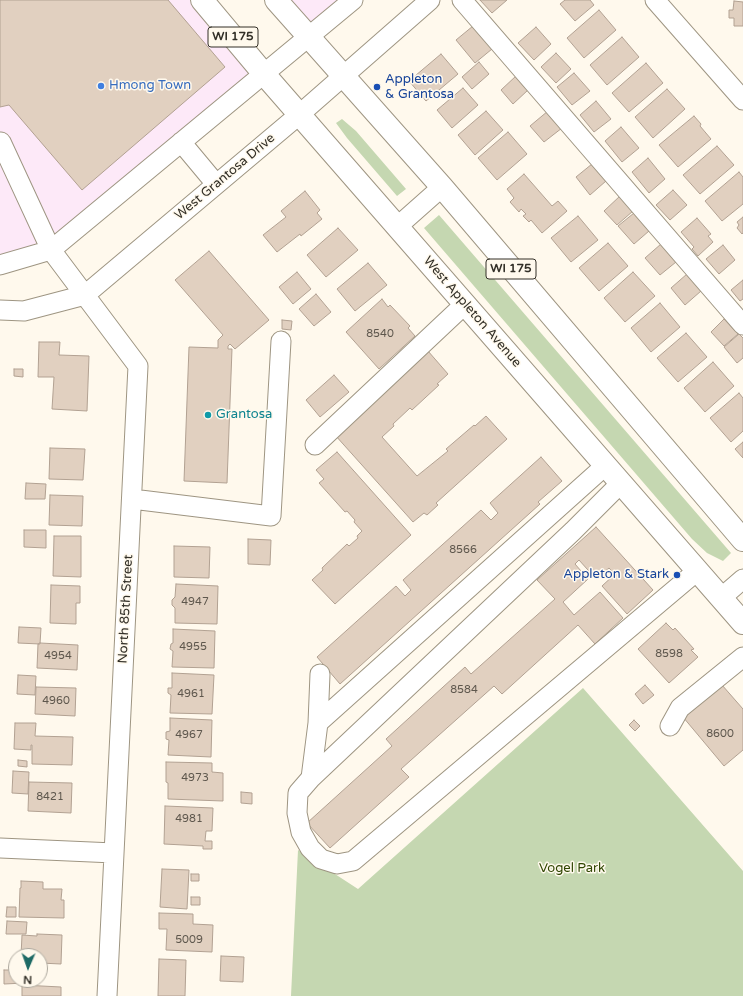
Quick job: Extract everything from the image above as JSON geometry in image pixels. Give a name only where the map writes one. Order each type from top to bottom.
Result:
[{"type":"main road","name":"West Appleton Avenue","points":[[202,0],[264,74],[743,623]]},
{"type":"main road","name":"WI 175","points":[[276,0],[442,188],[743,540]]},
{"type":"street","points":[[0,265],[51,250],[354,0]]},
{"type":"street","name":"West Grantosa Drive","points":[[0,310],[24,311],[85,295],[300,114],[430,0]]},
{"type":"street","points":[[462,0],[743,325]]},
{"type":"street","points":[[655,0],[743,100]]},
{"type":"street","name":"North 85th Street","points":[[1,142],[51,250],[138,366],[107,996]]},
{"type":"street","points":[[181,142],[216,184]]},
{"type":"street","points":[[398,226],[442,188]]},
{"type":"street","points":[[315,444],[465,304]]},
{"type":"street","points":[[132,499],[271,516],[281,341]]},
{"type":"street","points":[[318,723],[606,465]]},
{"type":"street","points":[[621,483],[573,531],[311,778],[298,793],[297,813],[301,832],[310,848],[321,858],[337,864],[353,861],[697,571]]},
{"type":"street","points":[[722,598],[743,579]]},
{"type":"street","points":[[670,726],[680,708],[743,657]]},
{"type":"street","points":[[311,778],[318,723],[320,674]]},
{"type":"street","points":[[0,848],[114,853]]},
{"type":"shaded area","name":"Hmong Town","points":[[0,0],[202,0],[264,74],[51,250],[0,265]]},
{"type":"shaded area","points":[[276,0],[353,0],[309,37]]},
{"type":"green space","points":[[342,119],[356,131],[406,189],[397,196],[336,123]]},
{"type":"green space","points":[[439,215],[731,553],[723,561],[707,553],[692,539],[424,228]]},
{"type":"green space","name":"Vogel Park","points":[[583,688],[743,871],[743,996],[291,996],[298,850],[358,889]]},
{"type":"building","name":"Hmong Town","points":[[0,0],[168,0],[225,67],[82,190],[9,105],[0,107]]},
{"type":"building","points":[[480,0],[507,0],[492,13]]},
{"type":"building","points":[[565,0],[590,0],[594,5],[575,21],[560,4]]},
{"type":"building","points":[[734,1],[743,2],[743,26],[734,26],[734,18],[729,18],[729,10],[733,10]]},
{"type":"building","points":[[599,10],[616,30],[584,58],[567,38]]},
{"type":"building","points":[[473,26],[492,49],[475,63],[456,40]]},
{"type":"building","points":[[536,27],[551,44],[534,60],[518,43]]},
{"type":"building","points":[[622,37],[639,57],[607,85],[590,65]]},
{"type":"building","points":[[556,53],[571,69],[556,83],[541,67]]},
{"type":"building","points":[[441,54],[458,74],[426,101],[409,81]]},
{"type":"building","points":[[479,62],[489,74],[472,89],[462,77]]},
{"type":"building","points":[[646,63],[663,83],[629,112],[612,93]]},
{"type":"building","points":[[574,73],[590,91],[572,105],[557,87]]},
{"type":"building","points":[[516,76],[528,90],[513,104],[501,90]]},
{"type":"building","points":[[463,88],[478,105],[452,128],[437,110]]},
{"type":"building","points":[[667,89],[685,109],[653,138],[635,117]]},
{"type":"building","points":[[596,101],[611,119],[594,132],[580,115]]},
{"type":"building","points":[[486,111],[503,130],[475,155],[458,135]]},
{"type":"building","points":[[548,111],[562,128],[544,142],[530,126]]},
{"type":"building","points":[[694,116],[711,139],[678,167],[659,145]]},
{"type":"building","points":[[621,127],[639,148],[622,162],[605,141]]},
{"type":"building","points":[[508,132],[527,154],[497,180],[478,158]]},
{"type":"building","points":[[717,146],[734,165],[700,194],[683,175]]},
{"type":"building","points":[[648,158],[665,179],[649,193],[632,172]]},
{"type":"building","points":[[592,164],[606,181],[590,195],[576,177]]},
{"type":"building","points":[[739,172],[743,177],[743,204],[722,221],[705,201]]},
{"type":"building","points":[[524,174],[552,206],[558,201],[567,211],[542,233],[531,220],[529,222],[523,216],[526,214],[521,209],[519,212],[510,202],[514,198],[507,189]]},
{"type":"building","points":[[673,190],[687,205],[670,220],[656,205]]},
{"type":"building","points":[[305,191],[320,210],[317,213],[322,219],[301,236],[300,234],[277,252],[263,235],[286,217],[281,211]]},
{"type":"building","points":[[620,196],[633,211],[617,225],[604,211]]},
{"type":"building","points":[[634,213],[649,231],[634,244],[618,226]]},
{"type":"building","points":[[578,216],[598,240],[571,262],[551,238]]},
{"type":"building","points":[[743,217],[742,234],[737,228],[739,225],[737,222]]},
{"type":"building","points":[[697,218],[711,234],[708,236],[713,242],[698,256],[692,249],[694,247],[681,232]]},
{"type":"building","points":[[338,228],[358,250],[326,277],[307,255]]},
{"type":"building","points":[[608,243],[628,266],[599,291],[579,268]]},
{"type":"building","points":[[661,244],[676,262],[660,275],[645,258]]},
{"type":"building","points":[[723,245],[735,260],[719,274],[706,259]]},
{"type":"building","name":"Grantosa","points":[[209,251],[269,320],[235,349],[230,344],[228,346],[228,349],[232,349],[227,483],[184,481],[189,347],[218,348],[218,340],[223,335],[175,280]]},
{"type":"building","points":[[368,263],[387,285],[355,311],[337,289]]},
{"type":"building","points":[[297,272],[311,289],[293,304],[279,287]]},
{"type":"building","points":[[633,272],[655,296],[625,322],[604,298]]},
{"type":"building","points":[[687,274],[701,291],[685,305],[671,288]]},
{"type":"building","points":[[743,280],[743,299],[740,301],[731,290]]},
{"type":"building","points":[[316,294],[331,312],[314,326],[299,309]]},
{"type":"building","points":[[382,299],[388,307],[390,305],[410,326],[408,328],[415,336],[379,369],[346,332]]},
{"type":"building","points":[[660,303],[680,327],[651,352],[631,328]]},
{"type":"building","points":[[724,319],[738,334],[724,346],[711,332]]},
{"type":"building","points":[[282,320],[292,321],[291,330],[282,329]]},
{"type":"building","points":[[686,333],[707,357],[678,382],[657,358]]},
{"type":"building","points":[[739,334],[743,338],[743,358],[737,363],[724,347]]},
{"type":"building","points":[[39,342],[60,342],[59,355],[89,356],[87,411],[52,409],[54,377],[38,377]]},
{"type":"building","points":[[428,351],[448,374],[437,384],[439,385],[412,410],[410,408],[393,424],[394,426],[382,437],[417,476],[448,451],[446,449],[486,416],[507,439],[436,503],[438,505],[427,515],[424,513],[413,522],[335,435]]},
{"type":"building","points":[[713,362],[734,386],[705,412],[684,388]]},
{"type":"building","points":[[14,369],[23,369],[23,377],[14,376]]},
{"type":"building","points":[[334,375],[349,392],[320,417],[306,400]]},
{"type":"building","points":[[739,393],[743,398],[743,431],[731,442],[710,418]]},
{"type":"building","points":[[743,442],[743,458],[735,449]]},
{"type":"building","points":[[50,448],[85,449],[83,480],[49,479]]},
{"type":"building","points":[[337,452],[411,535],[335,604],[312,580],[347,544],[349,546],[358,538],[357,536],[362,531],[347,511],[345,512],[319,483],[324,479],[316,470]]},
{"type":"building","points":[[541,457],[562,481],[538,502],[540,504],[340,684],[317,657],[396,586],[405,596],[411,590],[403,580],[481,510],[491,520],[498,513],[490,503]]},
{"type":"building","points":[[26,483],[46,484],[45,499],[25,499]]},
{"type":"building","points":[[50,495],[83,496],[82,526],[49,525]]},
{"type":"building","points":[[596,527],[653,590],[627,614],[602,586],[615,574],[609,568],[596,579],[579,560],[575,564],[588,579],[563,602],[574,615],[600,592],[623,618],[595,644],[578,625],[502,694],[494,686],[401,769],[409,777],[330,848],[307,823],[392,746],[386,739],[465,667],[471,674],[555,599],[537,580]]},
{"type":"building","points":[[24,530],[46,530],[46,548],[24,547]]},
{"type":"building","points":[[54,536],[81,536],[81,577],[53,576]]},
{"type":"building","points":[[248,539],[271,540],[270,565],[248,564]]},
{"type":"building","points":[[174,546],[210,547],[209,578],[174,577]]},
{"type":"building","points":[[176,584],[218,586],[217,624],[175,623],[175,608],[172,605],[172,600],[175,597]]},
{"type":"building","points":[[51,585],[80,586],[80,603],[76,603],[76,624],[50,623]]},
{"type":"building","points":[[666,623],[673,630],[675,628],[694,649],[691,650],[698,657],[669,683],[638,649]]},
{"type":"building","points":[[19,627],[41,628],[40,644],[18,643]]},
{"type":"building","points":[[173,629],[215,631],[214,668],[172,667],[173,651],[170,649],[171,644],[173,643]]},
{"type":"building","points":[[38,644],[78,645],[77,670],[37,668]]},
{"type":"building","points":[[172,673],[214,675],[212,714],[170,713],[171,695],[168,693],[168,688],[172,688]]},
{"type":"building","points":[[18,675],[36,676],[35,695],[17,694]]},
{"type":"building","points":[[645,685],[654,695],[643,704],[635,694]]},
{"type":"building","points":[[722,685],[743,709],[743,750],[724,766],[683,717]]},
{"type":"building","points":[[36,687],[76,688],[75,716],[35,714]]},
{"type":"building","points":[[170,718],[212,720],[211,757],[168,755],[169,740],[166,739],[166,732],[170,731]]},
{"type":"building","points":[[634,720],[640,726],[635,731],[629,725]]},
{"type":"building","points":[[15,723],[36,723],[35,736],[73,737],[72,765],[32,764],[32,745],[31,750],[14,749]]},
{"type":"building","points":[[18,760],[27,761],[27,767],[18,766]]},
{"type":"building","points":[[166,762],[212,763],[212,772],[223,773],[223,801],[168,799]]},
{"type":"building","points":[[13,771],[29,772],[28,794],[12,793]]},
{"type":"building","points":[[29,782],[72,783],[71,813],[28,811]]},
{"type":"building","points":[[241,792],[252,793],[252,804],[241,803]]},
{"type":"building","points":[[165,806],[213,808],[212,831],[206,831],[205,841],[212,841],[212,849],[203,849],[203,846],[164,844]]},
{"type":"building","points":[[162,869],[189,870],[187,909],[160,907]]},
{"type":"building","points":[[191,874],[199,874],[199,881],[191,881]]},
{"type":"building","points":[[21,881],[43,882],[43,889],[62,889],[61,900],[64,900],[64,918],[19,917]]},
{"type":"building","points":[[191,897],[200,897],[200,905],[191,905]]},
{"type":"building","points":[[7,907],[16,907],[16,917],[6,917]]},
{"type":"building","points":[[159,913],[193,914],[193,924],[213,925],[212,952],[166,950],[167,929],[159,929]]},
{"type":"building","points":[[7,921],[27,922],[26,934],[6,934]]},
{"type":"building","points":[[37,934],[62,935],[61,964],[48,963],[48,948],[21,948],[22,935],[37,936]]},
{"type":"building","points":[[221,956],[244,957],[243,982],[220,981]]},
{"type":"building","points":[[159,959],[186,960],[185,996],[158,996]]},
{"type":"building","points":[[4,970],[8,970],[8,984],[4,984]]},
{"type":"building","points":[[61,987],[61,996],[22,996],[22,988]]},
{"type":"place","name":"Hmong Town","points":[[101,86]]},
{"type":"place","name":"Appleton & Grantosa","points":[[377,87]]},
{"type":"place","name":"Grantosa","points":[[208,415]]},
{"type":"place","name":"Appleton & Stark","points":[[677,575]]}]
